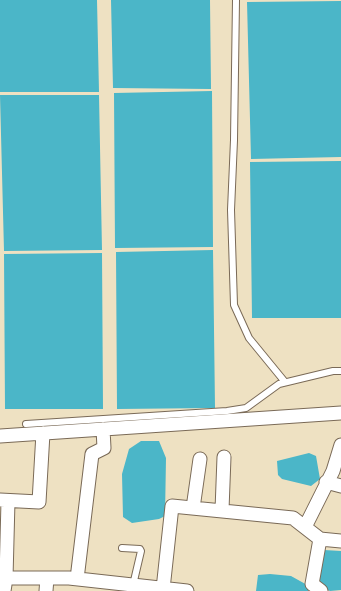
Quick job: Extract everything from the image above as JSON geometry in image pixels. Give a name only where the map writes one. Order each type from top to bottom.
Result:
[{"type":"street","points":[[0,436],[341,413]]},
{"type":"street","points":[[77,579],[92,454],[104,448],[103,429]]},
{"type":"street","points":[[44,433],[39,502],[4,501],[4,582],[48,578],[77,579],[187,591]]},
{"type":"street","points":[[305,527],[326,482],[333,471],[341,445]]},
{"type":"street","points":[[222,510],[224,457]]},
{"type":"street","points":[[193,508],[200,459]]},
{"type":"street","points":[[326,482],[341,486]]},
{"type":"street","points":[[158,589],[172,506],[293,518],[320,539],[341,540]]},
{"type":"street","points":[[320,539],[312,584],[321,591]]},
{"type":"street","points":[[46,591],[48,578]]},
{"type":"lane","points":[[236,0],[234,140],[231,210],[234,304],[249,338],[285,382]]},
{"type":"lane","points":[[26,424],[228,411],[246,408],[279,384],[333,371],[341,371]]},
{"type":"lane","points":[[122,548],[140,549],[141,551],[133,585]]},
{"type":"water","points":[[0,0],[97,0],[99,92],[0,92]]},
{"type":"water","points":[[111,0],[210,0],[211,89],[113,88]]},
{"type":"water","points":[[341,1],[341,157],[251,159],[247,2]]},
{"type":"water","points":[[212,91],[213,247],[115,248],[114,93]]},
{"type":"water","points":[[0,95],[99,95],[102,250],[4,251]]},
{"type":"water","points":[[341,161],[341,318],[252,318],[250,162]]},
{"type":"water","points":[[213,250],[215,408],[117,409],[116,252]]},
{"type":"water","points":[[102,253],[103,409],[5,409],[4,254]]},
{"type":"water","points":[[141,441],[159,441],[166,458],[165,516],[159,519],[132,523],[123,517],[122,474],[129,449]]},
{"type":"water","points":[[309,453],[316,456],[320,479],[311,486],[282,479],[278,475],[277,461]]},
{"type":"water","points":[[324,550],[341,551],[341,590],[330,591],[317,585]]},
{"type":"water","points":[[270,574],[291,576],[309,586],[308,591],[256,591],[258,575]]}]
